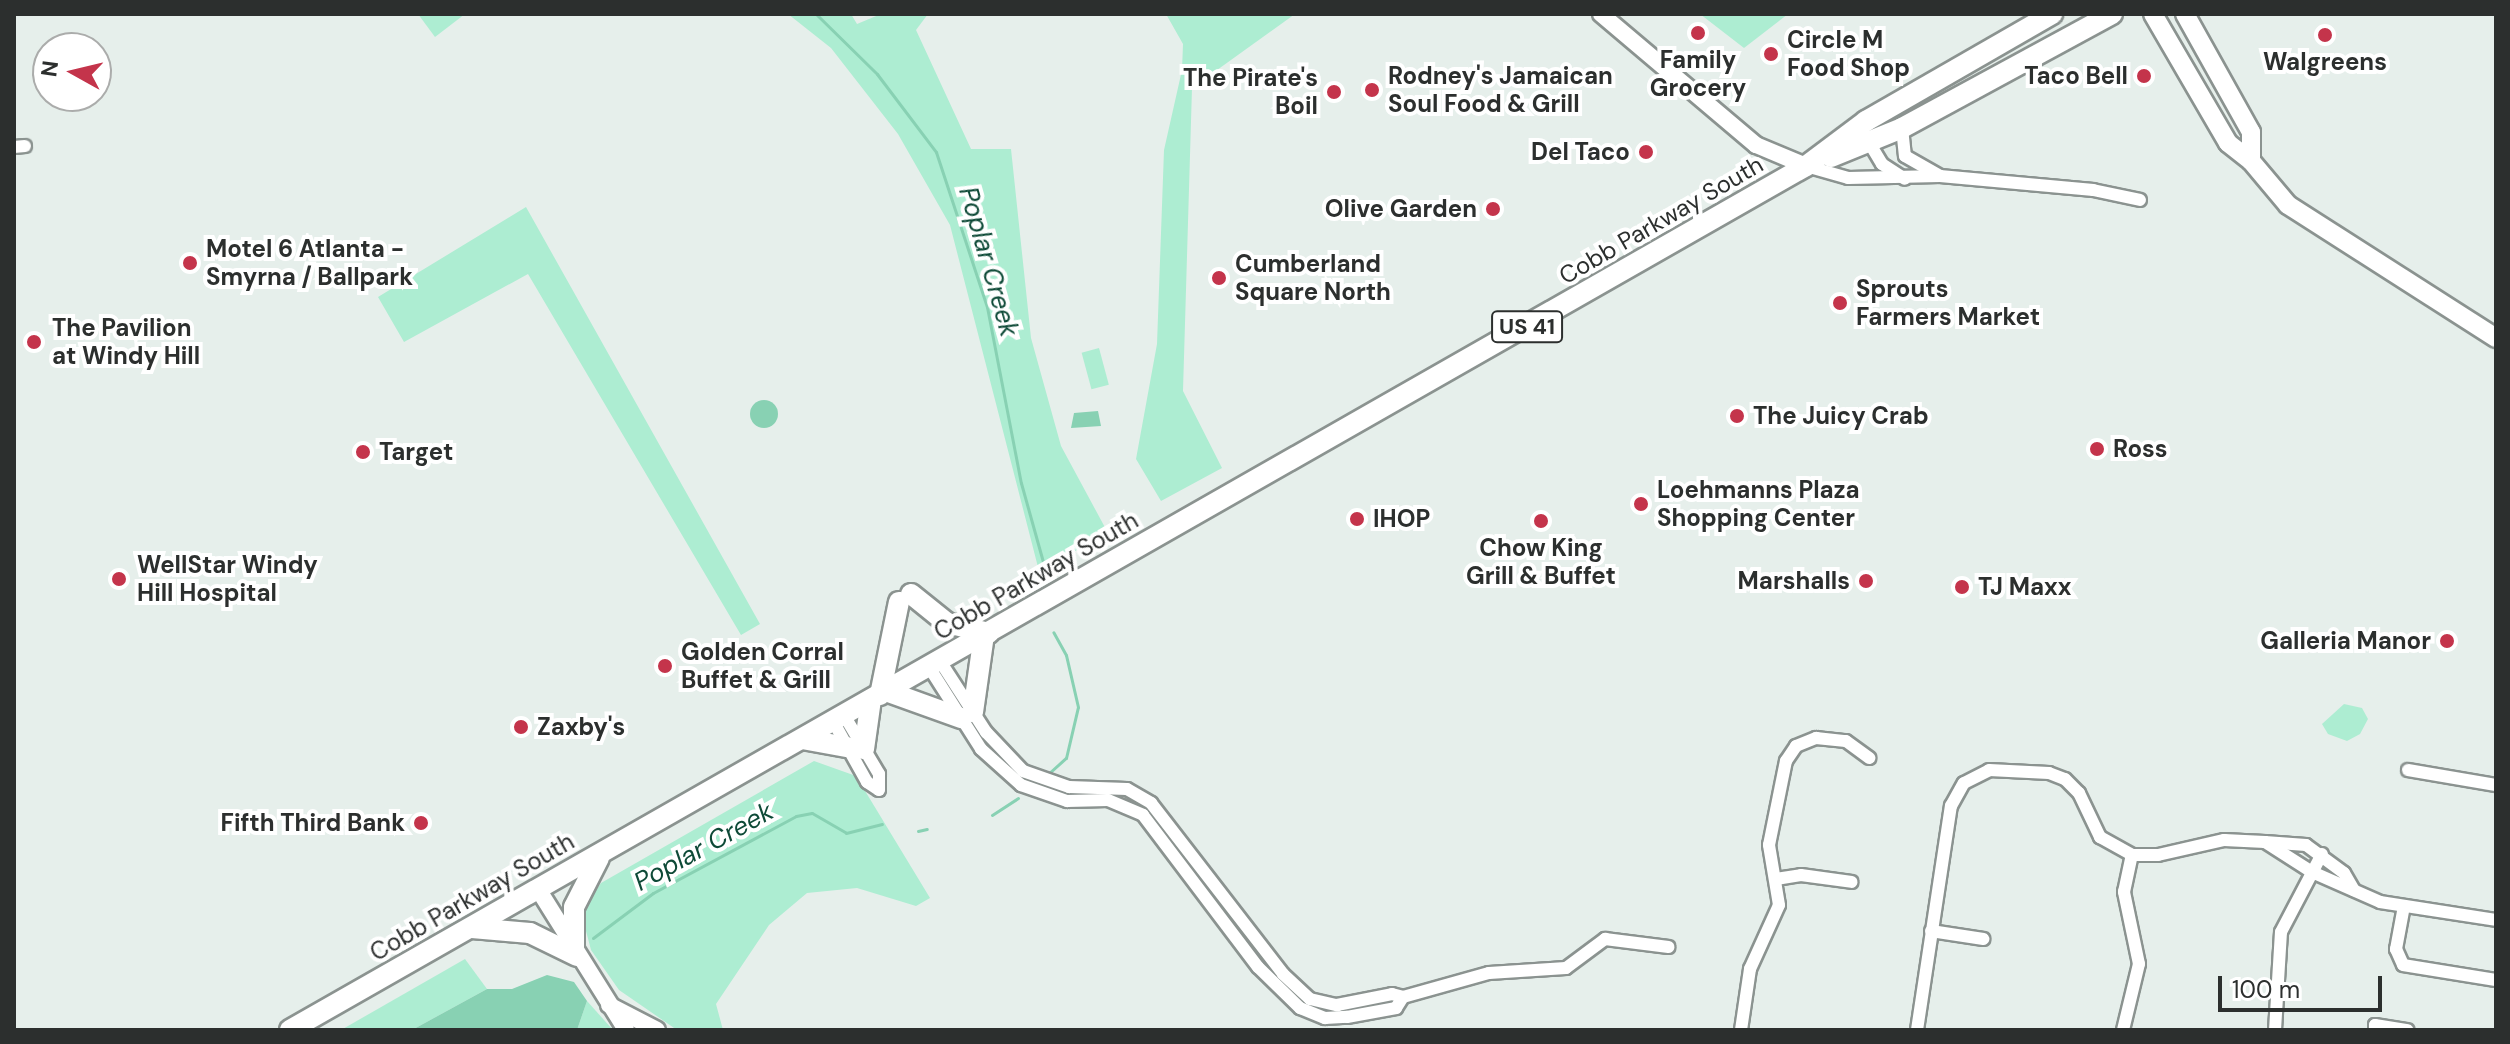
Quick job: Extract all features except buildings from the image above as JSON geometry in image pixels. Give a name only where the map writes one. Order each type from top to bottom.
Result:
[{"type":"main road","name":"Cobb Parkway South","points":[[290,1030],[1806,166],[1866,121],[2052,14]]},
{"type":"main road","name":"Cobb Parkway South","points":[[1806,166],[1902,128],[2112,14]]},
{"type":"main road","points":[[2153,14],[2220,131],[2305,219],[2496,338]]},
{"type":"main road","points":[[2185,14],[2251,132],[2251,161]]},
{"type":"main road","points":[[802,739],[856,748],[879,695],[905,598],[947,623],[986,634],[967,715],[879,695]]},
{"type":"main road","points":[[468,929],[530,933],[575,953],[575,901],[604,852]]},
{"type":"street","points":[[1601,14],[1756,145],[1806,166],[1848,178],[1908,180],[1940,176],[2093,190],[2140,200]]},
{"type":"street","points":[[1866,121],[1867,142],[1882,164],[1908,180]]},
{"type":"street","points":[[1902,128],[1905,156],[1940,176]]},
{"type":"street","points":[[934,664],[992,761],[1021,785],[1067,801],[1108,800],[1143,815],[1258,967],[1300,1008],[1325,1018],[1396,1008],[1403,997],[1489,973],[1566,968],[1605,939],[1668,947]]},
{"type":"street","points":[[839,718],[856,748]]},
{"type":"street","points":[[1741,1030],[1750,969],[1778,913],[1771,831],[1781,772],[1796,746],[1816,738],[1839,739],[1869,758]]},
{"type":"street","points":[[1917,1030],[1951,806],[1964,783],[1989,770],[2049,773],[2071,783],[2100,837],[2132,855],[2158,855],[2224,840],[2293,841],[2322,854],[2354,890]]},
{"type":"street","points":[[2408,770],[2496,785]]},
{"type":"street","points":[[2265,842],[2312,872],[2354,890],[2404,906],[2496,920]]},
{"type":"street","points":[[2275,1030],[2277,949],[2286,917],[2322,854]]},
{"type":"street","points":[[2123,1030],[2139,964],[2124,892],[2132,855]]},
{"type":"street","points":[[1776,879],[1801,875],[1852,882]]},
{"type":"street","points":[[538,889],[575,953],[626,1030]]},
{"type":"street","points":[[2404,906],[2396,949],[2403,965],[2496,980]]},
{"type":"street","points":[[1931,931],[1983,939]]},
{"type":"street","points":[[609,1005],[657,1030]]},
{"type":"street","points":[[2375,1030],[2375,1025],[2408,1030]]},
{"type":"shaded area","points":[[418,14],[465,14],[435,37]]},
{"type":"shaded area","points":[[788,14],[851,14],[857,24],[881,14],[928,14],[916,30],[971,149],[1011,149],[1031,338],[1061,446],[1108,533],[1039,571],[950,225],[898,134],[831,48]]},
{"type":"shaded area","points":[[1166,14],[1295,14],[1192,88],[1183,391],[1222,468],[1161,501],[1136,459],[1157,344],[1164,150],[1182,70],[1183,44]]},
{"type":"shaded area","points":[[1700,14],[1788,14],[1744,48]]},
{"type":"shaded area","points":[[526,207],[760,624],[741,635],[528,274],[404,342],[378,297]]},
{"type":"shaded area","points":[[1099,348],[1109,385],[1091,389],[1082,353]]},
{"type":"shaded area","points":[[764,400],[774,404],[778,414],[774,424],[764,428],[754,424],[750,414],[754,404]]},
{"type":"shaded area","points":[[1098,411],[1101,426],[1071,428],[1074,413]]},
{"type":"shaded area","points":[[2344,704],[2362,708],[2368,719],[2360,734],[2347,741],[2328,734],[2322,724]]},
{"type":"shaded area","points":[[814,761],[856,776],[930,898],[916,906],[857,888],[807,893],[769,925],[716,1004],[723,1030],[677,1030],[619,990],[591,950],[582,916],[589,900],[601,883]]},
{"type":"shaded area","points":[[465,959],[487,989],[412,1030],[341,1030]]},
{"type":"shaded area","points":[[547,975],[574,982],[587,1001],[577,1030],[412,1030],[487,989],[512,989]]},
{"type":"shaded area","points":[[587,1001],[613,1030],[577,1030]]},
{"type":"waterway","name":"Poplar Creek","points":[[816,14],[877,74],[936,152],[987,307],[1021,483],[1043,562]]},
{"type":"waterway","name":"Poplar Creek","points":[[1048,774],[1066,758],[1078,707],[1066,655],[1053,632]]},
{"type":"waterway","name":"Poplar Creek","points":[[992,815],[1018,798]]},
{"type":"waterway","name":"Poplar Creek","points":[[593,938],[653,893],[796,816],[812,813],[846,833],[882,824]]},
{"type":"waterway","name":"Poplar Creek","points":[[918,831],[927,829]]},
{"type":"place","name":"Family Grocery","points":[[1698,33]]},
{"type":"place","name":"Walgreens","points":[[2325,35]]},
{"type":"place","name":"Circle M Food Shop","points":[[1771,54]]},
{"type":"place","name":"Taco Bell","points":[[2144,76]]},
{"type":"place","name":"Rodney's Jamaican Soul Food & Grill","points":[[1372,90]]},
{"type":"place","name":"The Pirate's Boil","points":[[1334,92]]},
{"type":"place","name":"Del Taco","points":[[1646,152]]},
{"type":"place","name":"Olive Garden","points":[[1493,209]]},
{"type":"place","name":"Motel 6 Atlanta - Smyrna / Ballpark","points":[[190,263]]},
{"type":"place","name":"Cumberland Square North","points":[[1219,278]]},
{"type":"place","name":"Sprouts Farmers Market","points":[[1840,303]]},
{"type":"place","name":"The Pavilion at Windy Hill","points":[[34,342]]},
{"type":"place","name":"The Juicy Crab","points":[[1737,416]]},
{"type":"place","name":"Ross","points":[[2097,449]]},
{"type":"place","name":"Target","points":[[363,452]]},
{"type":"place","name":"Loehmanns Plaza Shopping Center","points":[[1641,504]]},
{"type":"place","name":"IHOP","points":[[1357,519]]},
{"type":"place","name":"Chow King Grill & Buffet","points":[[1541,521]]},
{"type":"place","name":"WellStar Windy Hill Hospital","points":[[119,579]]},
{"type":"place","name":"Marshalls","points":[[1866,581]]},
{"type":"place","name":"TJ Maxx","points":[[1962,587]]},
{"type":"place","name":"Galleria Manor","points":[[2447,641]]},
{"type":"place","name":"Golden Corral Buffet & Grill","points":[[665,666]]},
{"type":"place","name":"Zaxby's","points":[[521,727]]},
{"type":"place","name":"Fifth Third Bank","points":[[421,823]]}]
